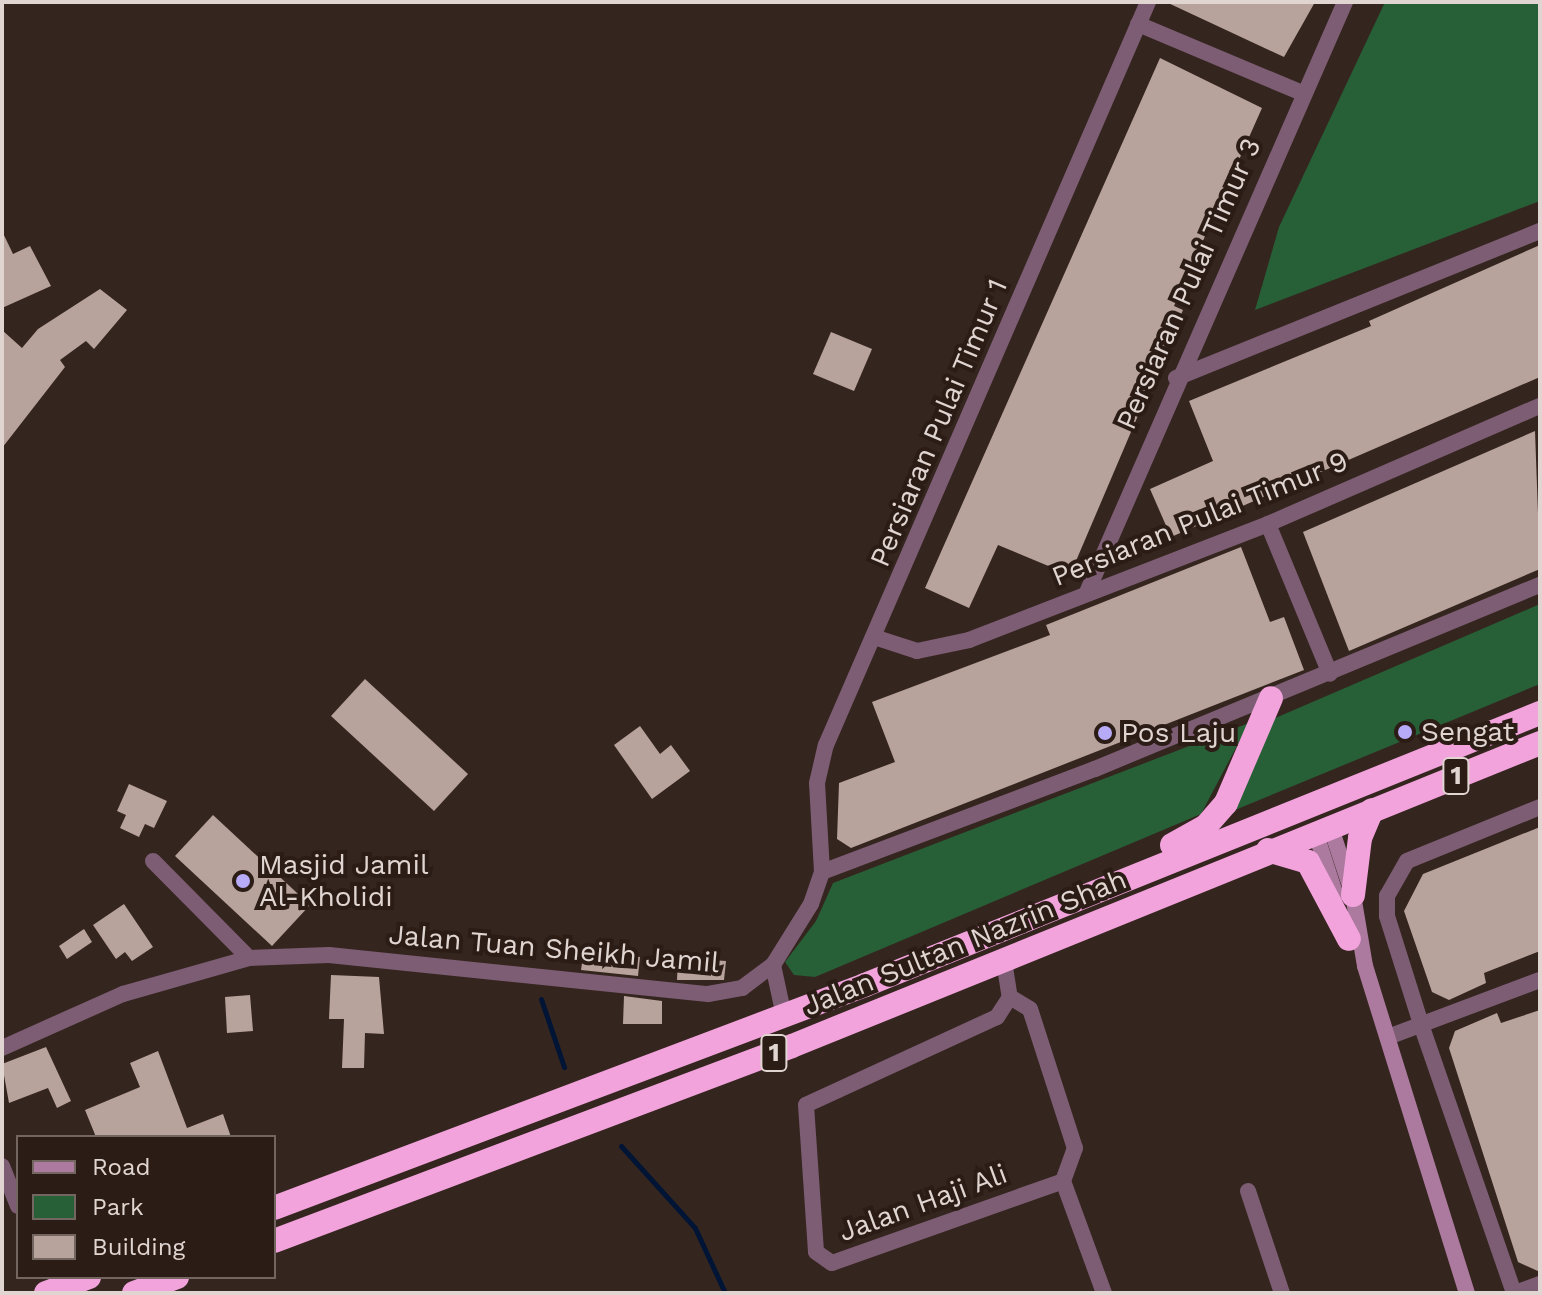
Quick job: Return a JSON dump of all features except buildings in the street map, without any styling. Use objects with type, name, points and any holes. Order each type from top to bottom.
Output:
[{"type":"highway","points":[[1132,875],[1218,815],[1271,698]]},
{"type":"highway","points":[[1132,875],[1186,866],[1322,824],[1540,714]]},
{"type":"highway","name":"Jalan Sultan Nazrin Shah","points":[[276,1207],[784,1016],[1540,714]]},
{"type":"highway","name":"Jalan Sultan Nazrin Shah","points":[[276,1240],[699,1077],[888,1009],[1268,850],[1322,824],[1372,810],[1540,743]]},
{"type":"highway","points":[[1353,895],[1360,838],[1372,810]]},
{"type":"highway","points":[[1268,850],[1308,862],[1349,939]]},
{"type":"highway","points":[[699,1077],[715,1062],[750,1049],[784,1016],[812,1027],[871,1008],[888,1009]]},
{"type":"highway","points":[[49,1287],[81,1279]]},
{"type":"highway","points":[[134,1293],[172,1279]]},
{"type":"street","name":"Persiaran Pulai Timur 1","points":[[822,872],[816,805],[821,763],[1148,2]]},
{"type":"street","name":"Persiaran Pulai Timur 3","points":[[1088,590],[1300,92],[1345,2]]},
{"type":"street","points":[[1138,24],[1300,92]]},
{"type":"street","points":[[1176,378],[1540,231]]},
{"type":"street","name":"Persiaran Pulai Timur 9","points":[[874,637],[917,651],[938,648],[1268,524],[1540,406]]},
{"type":"street","points":[[1268,524],[1330,674]]},
{"type":"street","points":[[784,1016],[773,965],[822,872],[1271,698],[1540,585]]},
{"type":"street","points":[[1540,807],[1407,861],[1387,896],[1387,916],[1421,1024],[1514,1293],[1540,1284]]},
{"type":"street","points":[[1322,824],[1353,895],[1365,966],[1467,1293]]},
{"type":"street","points":[[1322,824],[1349,939],[1365,966]]},
{"type":"street","points":[[153,861],[249,958]]},
{"type":"street","name":"Jalan Tuan Sheikh Jamil","points":[[2,1048],[123,994],[249,958],[329,955],[708,994],[742,988],[773,965]]},
{"type":"street","points":[[1004,961],[1010,997],[1030,1009],[1075,1148],[1063,1181],[1104,1293]]},
{"type":"street","points":[[1388,1037],[1540,980]]},
{"type":"street","name":"Jalan Haji Ali","points":[[1010,997],[997,1017],[806,1105],[816,1252],[832,1263],[1063,1181]]},
{"type":"street","points":[[2,1166],[16,1201]]},
{"type":"street","points":[[1248,1191],[1282,1293]]},
{"type":"green space","points":[[1385,2],[1540,2],[1540,201],[1255,310],[1279,227]]},
{"type":"green space","points":[[1540,604],[1540,684],[1235,810],[1273,719]]},
{"type":"green space","points":[[1249,723],[1201,814],[815,977],[794,975],[785,962],[816,921],[833,883]]},
{"type":"waterway","points":[[541,999],[564,1067]]},
{"type":"waterway","points":[[621,1146],[695,1228],[725,1293]]},
{"type":"place","name":"Sengat","points":[[1405,732]]},
{"type":"place","name":"Pos Laju","points":[[1105,733]]},
{"type":"place","name":"Masjid Jamil Al-Kholidi","points":[[243,881]]}]
